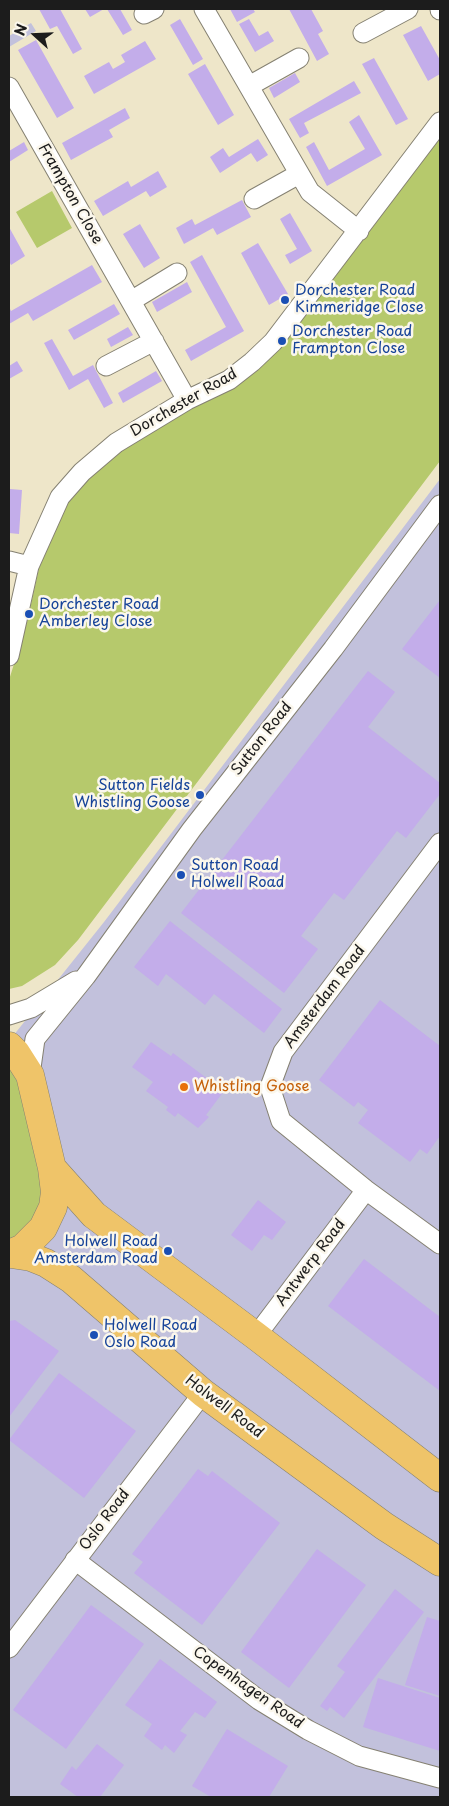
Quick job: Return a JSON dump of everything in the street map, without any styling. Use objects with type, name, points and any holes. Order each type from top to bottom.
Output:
[{"type":"highway","points":[[9,1046],[16,1052],[30,1075],[52,1168],[54,1192],[49,1218],[34,1238],[23,1248],[10,1254]]},
{"type":"highway","points":[[52,1168],[94,1215],[256,1336],[440,1478]]},
{"type":"highway","name":"Holwell Road","points":[[10,1254],[31,1257],[46,1263],[71,1279],[203,1393],[384,1526],[440,1562]]},
{"type":"street","points":[[204,9],[310,192],[359,231]]},
{"type":"street","points":[[363,33],[408,9]]},
{"type":"street","points":[[249,86],[299,58]]},
{"type":"street","name":"Frampton Close","points":[[9,87],[187,400]]},
{"type":"street","name":"Dorchester Road","points":[[9,656],[29,566],[60,498],[82,472],[116,443],[187,400],[229,380],[274,342],[440,122]]},
{"type":"street","points":[[254,200],[299,174]]},
{"type":"street","points":[[131,301],[177,273]]},
{"type":"street","points":[[106,366],[154,341]]},
{"type":"street","name":"Sutton Road","points":[[30,1075],[35,1040],[86,976],[192,829],[333,649],[440,505]]},
{"type":"street","points":[[9,561],[29,566]]},
{"type":"street","name":"Amsterdam Road","points":[[440,843],[283,1052],[270,1087],[281,1121],[366,1190],[440,1244]]},
{"type":"street","name":"Sutton Road","points":[[9,1015],[31,1008],[86,976]]},
{"type":"street","name":"Antwerp Road","points":[[256,1336],[366,1190]]},
{"type":"street","name":"Oslo Road","points":[[9,1648],[203,1393]]},
{"type":"street","name":"Copenhagen Road","points":[[75,1560],[259,1700],[308,1730],[359,1756],[440,1778]]},
{"type":"shaded area","points":[[31,23],[36,31],[9,47],[9,36]]},
{"type":"shaded area","points":[[440,479],[440,1797],[9,1797],[9,1243],[12,1071],[9,1041],[104,922]]},
{"type":"green space","points":[[440,132],[440,461],[78,940],[55,965],[22,986],[9,989],[9,680],[27,622],[43,550],[73,491],[112,452],[230,386]]},
{"type":"green space","points":[[52,191],[72,228],[37,248],[16,212]]},
{"type":"green space","points":[[9,1067],[22,1090],[45,1200],[41,1217],[9,1243]]},
{"type":"building","points":[[39,9],[60,9],[82,49],[73,54],[57,26],[50,29]]},
{"type":"building","points":[[85,9],[104,9],[90,17]]},
{"type":"building","points":[[107,9],[120,9],[132,30],[123,35]]},
{"type":"building","points":[[230,9],[253,9],[255,12],[237,22]]},
{"type":"building","points":[[289,9],[311,9],[323,31],[318,34],[329,54],[317,61]]},
{"type":"building","points":[[180,19],[203,59],[193,65],[170,25]]},
{"type":"building","points":[[249,19],[259,36],[268,31],[274,41],[255,52],[239,24]]},
{"type":"building","points":[[421,26],[440,60],[440,74],[428,81],[403,35]]},
{"type":"building","points":[[36,40],[74,108],[57,118],[18,50]]},
{"type":"building","points":[[145,41],[156,59],[94,94],[84,76],[109,62],[113,69],[120,65],[125,62],[121,55]]},
{"type":"building","points":[[374,58],[408,119],[396,125],[362,64]]},
{"type":"building","points":[[205,64],[234,115],[218,125],[188,74]]},
{"type":"building","points":[[295,73],[300,82],[274,98],[269,88]]},
{"type":"building","points":[[354,81],[361,93],[304,123],[309,133],[300,138],[289,119]]},
{"type":"building","points":[[125,108],[130,118],[109,130],[113,137],[71,160],[62,143]]},
{"type":"building","points":[[359,115],[382,155],[327,186],[306,147],[314,142],[329,170],[365,149],[349,122]]},
{"type":"building","points":[[258,139],[268,155],[257,162],[251,153],[220,173],[210,157],[223,148],[229,157]]},
{"type":"building","points":[[24,142],[28,150],[9,162],[9,151]]},
{"type":"building","points":[[158,171],[167,187],[150,197],[146,191],[103,216],[94,201],[128,181],[131,187]]},
{"type":"building","points":[[242,200],[251,217],[217,235],[213,228],[184,244],[176,228],[192,219],[195,225]]},
{"type":"building","points":[[290,213],[312,251],[290,264],[285,255],[297,249],[280,219]]},
{"type":"building","points":[[140,224],[160,258],[144,268],[123,234]]},
{"type":"building","points":[[9,227],[25,256],[11,265],[9,261]]},
{"type":"building","points":[[258,243],[288,294],[269,305],[241,253]]},
{"type":"building","points":[[202,255],[244,331],[191,361],[185,350],[226,327],[190,262]]},
{"type":"building","points":[[92,265],[102,282],[33,321],[28,313],[9,324],[9,307],[11,311]]},
{"type":"building","points":[[187,282],[192,292],[157,312],[152,302]]},
{"type":"building","points":[[114,304],[120,314],[74,340],[68,330]]},
{"type":"building","points":[[128,327],[133,335],[111,347],[107,339]]},
{"type":"building","points":[[52,339],[73,376],[93,365],[113,403],[104,408],[88,379],[69,390],[44,343]]},
{"type":"building","points":[[17,361],[23,371],[9,379],[9,366]]},
{"type":"building","points":[[156,371],[162,381],[123,403],[118,393]]},
{"type":"building","points":[[10,489],[22,490],[19,534],[9,533]]},
{"type":"building","points":[[440,600],[440,678],[402,649]]},
{"type":"building","points":[[368,671],[395,692],[368,727],[440,783],[440,794],[406,838],[397,831],[344,900],[334,893],[301,936],[318,949],[284,993],[181,913]]},
{"type":"building","points":[[170,921],[282,1009],[264,1033],[214,994],[205,1005],[166,974],[158,986],[134,967]]},
{"type":"building","points":[[380,1000],[440,1046],[440,1136],[427,1154],[420,1149],[410,1162],[358,1123],[368,1110],[358,1102],[354,1107],[319,1080]]},
{"type":"building","name":"Whistling Goose","points":[[151,1042],[171,1056],[173,1053],[224,1091],[206,1115],[209,1117],[198,1128],[178,1113],[175,1117],[166,1110],[168,1107],[146,1091],[153,1082],[132,1067]]},
{"type":"building","points":[[258,1200],[286,1222],[272,1240],[264,1235],[252,1251],[231,1235]]},
{"type":"building","points":[[364,1259],[440,1317],[440,1391],[328,1306]]},
{"type":"building","points":[[15,1320],[59,1351],[9,1417],[9,1321]]},
{"type":"building","points":[[59,1373],[136,1431],[84,1498],[9,1440]]},
{"type":"building","points":[[198,1469],[208,1476],[212,1471],[280,1523],[202,1625],[134,1573],[143,1562],[132,1554]]},
{"type":"building","points":[[317,1549],[366,1585],[289,1688],[241,1652]]},
{"type":"building","points":[[395,1589],[424,1612],[344,1718],[330,1707],[327,1711],[320,1706],[345,1672],[337,1666]]},
{"type":"building","points":[[91,1605],[144,1644],[66,1749],[13,1710]]},
{"type":"building","points":[[427,1617],[440,1621],[440,1696],[405,1685]]},
{"type":"building","points":[[160,1659],[217,1702],[205,1718],[195,1712],[180,1731],[187,1735],[174,1753],[165,1745],[162,1750],[144,1736],[152,1724],[125,1705]]},
{"type":"building","points":[[378,1678],[440,1698],[440,1751],[363,1727]]},
{"type":"building","points":[[227,1729],[288,1766],[269,1797],[211,1797],[192,1786]]},
{"type":"building","points":[[97,1744],[124,1765],[100,1797],[78,1797],[60,1784],[72,1766],[76,1770]]},
{"type":"place","name":"Dorchester Road Kimmeridge Close","points":[[285,300]]},
{"type":"place","name":"Dorchester Road Frampton Close","points":[[282,341]]},
{"type":"place","name":"Dorchester Road Amberley Close","points":[[29,614]]},
{"type":"place","name":"Sutton Fields Whistling Goose","points":[[200,795]]},
{"type":"place","name":"Sutton Road Holwell Road","points":[[181,875]]},
{"type":"place","name":"Whistling Goose","points":[[184,1087]]},
{"type":"place","name":"Holwell Road Amsterdam Road","points":[[168,1251]]},
{"type":"place","name":"Holwell Road Oslo Road","points":[[94,1335]]}]
